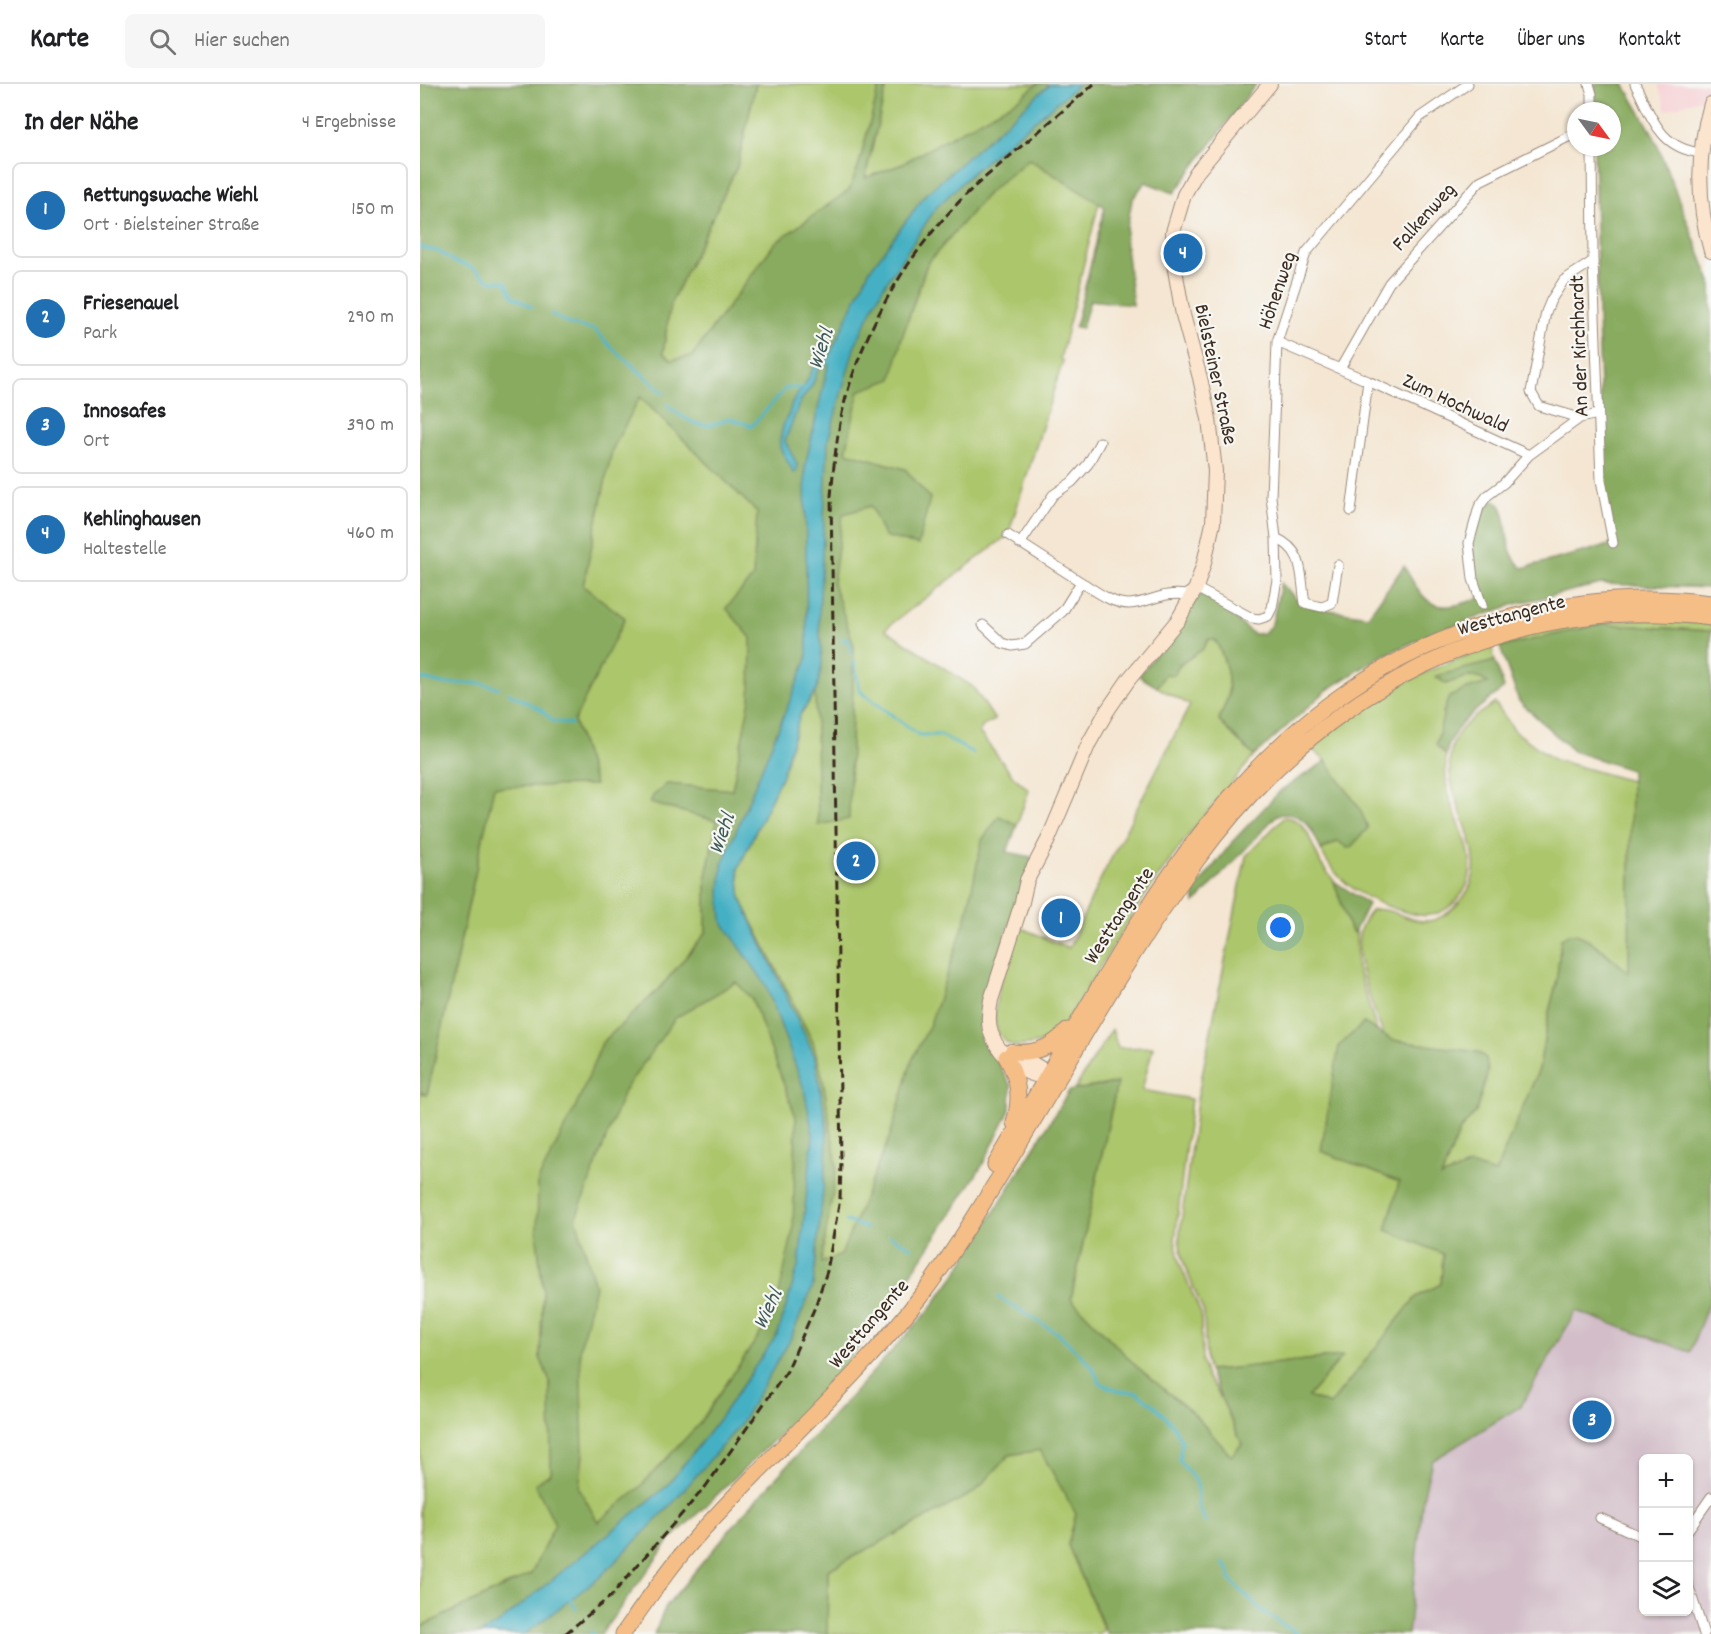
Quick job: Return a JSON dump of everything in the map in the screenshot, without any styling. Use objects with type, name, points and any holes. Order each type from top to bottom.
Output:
[{"type":"main road","name":"Bielsteiner Straße","points":[[1009,1054],[996,1042],[990,1032],[991,1000],[1022,902],[1034,885],[1048,840],[1089,743],[1129,678],[1178,620],[1196,588],[1204,563],[1213,523],[1215,471],[1209,419],[1183,315],[1174,264],[1173,232],[1184,195],[1196,173],[1270,84]]},
{"type":"main road","points":[[1711,104],[1701,153],[1700,179],[1702,205],[1711,251]]},
{"type":"main road","name":"Westtangente","points":[[841,1387],[933,1264],[1009,1142],[1145,910],[1221,807],[1251,773],[1289,737],[1312,717],[1362,681],[1444,639],[1487,624],[1540,610],[1623,600],[1678,600],[1711,603]]},
{"type":"main road","name":"Westtangente","points":[[841,1387],[899,1323],[942,1268],[1046,1103],[1136,951],[1183,880],[1216,835],[1293,754],[1357,704],[1395,680],[1426,663],[1474,643],[1553,621],[1608,615],[1664,614],[1711,618]]},
{"type":"main road","points":[[1009,1054],[1043,1049],[1058,1040],[1079,1020]]},
{"type":"main road","points":[[1009,1054],[1032,1075],[1046,1077],[1065,1070]]},
{"type":"main road","points":[[1009,1054],[1018,1092],[1016,1116],[1009,1142]]},
{"type":"main road","points":[[1046,1077],[1048,1094],[1046,1103]]},
{"type":"main road","points":[[623,1634],[668,1572],[700,1533],[841,1387]]},
{"type":"street","name":"Höhenweg","points":[[1196,588],[1252,618],[1259,619],[1268,616],[1272,608],[1277,580],[1276,537],[1271,497],[1277,342],[1306,253],[1420,117],[1468,84]]},
{"type":"street","points":[[1589,84],[1592,102]]},
{"type":"street","points":[[1635,84],[1659,132],[1677,147],[1701,153]]},
{"type":"street","name":"Falkenweg","points":[[1340,369],[1389,283],[1480,181],[1567,138]]},
{"type":"street","name":"An der Kirchhardt","points":[[1592,156],[1593,261],[1601,480],[1613,543]]},
{"type":"street","points":[[1580,418],[1539,406],[1531,392],[1546,312],[1551,300],[1564,280],[1593,261]]},
{"type":"street","name":"Zum Hochwald","points":[[1277,342],[1529,455]]},
{"type":"street","points":[[1351,511],[1368,381]]},
{"type":"street","points":[[1482,604],[1473,579],[1469,543],[1479,507],[1487,496],[1504,483],[1529,455],[1580,418],[1598,414]]},
{"type":"street","points":[[1020,544],[1053,495],[1072,482],[1088,464],[1100,442]]},
{"type":"street","points":[[1008,535],[1110,600],[1128,604],[1173,593],[1185,595],[1196,588]]},
{"type":"street","points":[[1276,537],[1288,543],[1297,553],[1305,603],[1322,607],[1332,603],[1338,565]]},
{"type":"street","points":[[983,625],[1002,643],[1012,646],[1025,644],[1063,611],[1081,582]]},
{"type":"street","points":[[1693,1524],[1711,1497]]},
{"type":"street","points":[[1600,1518],[1639,1536]]},
{"type":"street","points":[[1693,1598],[1704,1634]]},
{"type":"shaded area","points":[[1658,84],[1709,84],[1704,98],[1666,110]]},
{"type":"shaded area","points":[[1711,1296],[1711,1634],[1408,1634],[1423,1498],[1432,1461],[1521,1406],[1576,1311],[1690,1352]]},
{"type":"green space","points":[[420,84],[756,84],[737,167],[670,305],[663,353],[672,360],[692,356],[775,243],[849,190],[858,168],[880,84],[887,84],[865,178],[900,165],[1019,99],[1037,84],[1256,84],[1174,193],[1145,182],[1132,200],[1125,238],[1133,305],[1090,300],[1082,328],[1075,327],[1105,207],[1029,159],[989,192],[927,264],[901,340],[892,379],[859,391],[846,452],[905,469],[930,498],[918,545],[884,536],[871,506],[843,514],[833,583],[854,645],[849,819],[818,825],[815,693],[800,715],[782,775],[738,869],[741,899],[813,1042],[823,1079],[837,1167],[821,1263],[841,1255],[890,1136],[912,1060],[930,1024],[966,918],[982,840],[999,816],[1017,825],[1007,852],[1032,857],[981,1006],[980,1031],[1011,1086],[1010,1110],[982,1166],[889,1308],[825,1391],[670,1540],[601,1634],[420,1634],[420,1627],[531,1574],[555,1524],[535,1484],[551,1473],[550,1382],[540,1357],[543,1291],[537,1237],[538,1181],[578,1102],[602,1043],[659,989],[706,933],[706,877],[717,821],[650,803],[653,796],[667,784],[732,790],[750,699],[751,638],[726,608],[753,577],[757,512],[640,397],[612,450],[583,586],[625,618],[574,721],[595,785],[494,787],[427,1095],[420,1092]],"holes":[[[736,982],[752,999],[796,1117],[793,1231],[775,1312],[699,1424],[636,1491],[598,1522],[579,1488],[583,1455],[580,1348],[595,1286],[576,1218],[624,1091],[675,1018]]]},
{"type":"green space","points":[[756,84],[880,84],[858,168],[849,190],[775,243],[692,356],[672,360],[663,354],[670,305],[737,167]]},
{"type":"green space","points":[[887,84],[1039,84],[1025,96],[900,165],[865,178]]},
{"type":"green space","points":[[1210,84],[1237,111],[1097,201],[1099,203],[1060,359],[1063,361],[1008,535],[885,629],[973,687],[995,720],[983,726],[979,732],[1012,775],[1029,790],[1017,825],[999,816],[943,1013],[841,1255],[822,1263],[709,1469],[531,1574],[420,1627],[420,1092],[427,1095],[494,786],[595,784],[574,721],[625,618],[583,586],[612,450],[640,396],[755,510],[783,255]],"holes":[[[926,267],[897,357],[913,284]],[[749,707],[753,756],[717,931],[659,989],[706,933],[706,877],[717,821],[650,802],[667,784],[732,790]],[[631,1016],[539,1186],[538,1181],[578,1102],[602,1043]],[[542,1231],[556,1482],[535,1485],[552,1473],[550,1382],[540,1357],[543,1291],[537,1238]]]},
{"type":"green space","points":[[1594,84],[1624,84],[1653,134],[1711,282],[1711,588],[1601,584],[1515,604],[1433,633],[1380,657],[1327,690],[1254,756],[1219,721],[1228,697],[1228,675],[1215,640],[1209,639],[1202,650],[1180,663],[1174,675],[1165,674],[1157,687],[1139,676],[1199,596],[1203,594],[1224,608],[1255,634],[1264,633],[1272,624],[1281,583],[1300,603],[1316,608],[1368,616],[1404,566],[1419,591],[1433,604],[1452,606],[1480,598],[1469,548],[1481,513],[1494,500],[1500,505],[1503,513],[1511,551],[1515,560],[1523,568],[1613,544],[1602,475],[1594,156],[1621,156],[1621,102],[1594,102]]},
{"type":"green space","points":[[1642,619],[1711,624],[1711,631],[1602,624],[1500,647],[1500,641],[1584,623]]},
{"type":"green space","points":[[1602,624],[1711,631],[1711,1296],[1690,1352],[1576,1311],[1521,1406],[1432,1461],[1423,1498],[1408,1634],[1107,1634],[1068,1545],[1076,1514],[1040,1450],[1009,1455],[975,1492],[828,1570],[827,1634],[654,1634],[666,1606],[744,1513],[931,1308],[955,1275],[1069,1091],[1117,1083],[1071,1299],[1136,1366],[1195,1415],[1231,1456],[1242,1444],[1209,1371],[1343,1356],[1308,1397],[1330,1405],[1416,1297],[1441,1284],[1443,1254],[1386,1230],[1399,1182],[1321,1151],[1339,1046],[1364,1023],[1392,1040],[1478,1052],[1486,1058],[1488,1072],[1476,1112],[1460,1130],[1441,1177],[1470,1165],[1495,1173],[1539,1069],[1556,985],[1561,939],[1569,934],[1584,937],[1629,972],[1631,770],[1573,751],[1519,701],[1500,647]]},
{"type":"green space","points":[[1212,638],[1218,645],[1226,665],[1228,678],[1228,697],[1219,719],[1220,722],[1254,756],[1187,837],[1142,899],[1058,1035],[1039,1044],[1013,1046],[1002,1038],[997,1028],[995,1015],[1000,984],[1019,927],[1069,948],[1098,884],[1190,705],[1157,687],[1165,674],[1174,675],[1181,665]]},
{"type":"green space","points":[[1491,645],[1495,661],[1436,677],[1446,684],[1458,679],[1473,677],[1489,684],[1464,690],[1443,711],[1443,724],[1436,745],[1446,755],[1448,792],[1468,851],[1469,877],[1464,890],[1454,903],[1431,915],[1415,915],[1379,903],[1359,892],[1341,878],[1333,870],[1321,850],[1339,841],[1347,848],[1360,809],[1326,761],[1309,747],[1340,722],[1400,683]]},
{"type":"green space","points":[[1495,661],[1504,688],[1461,725],[1449,744],[1446,755],[1436,745],[1449,697],[1488,683],[1472,677],[1446,684],[1436,676]]},
{"type":"green space","points":[[1495,703],[1515,731],[1553,759],[1631,781],[1629,973],[1600,948],[1583,937],[1569,934],[1561,939],[1556,985],[1539,1069],[1495,1174],[1441,1178],[1460,1130],[1476,1112],[1383,1034],[1362,973],[1358,947],[1359,935],[1362,925],[1372,910],[1387,911],[1418,920],[1434,920],[1446,914],[1463,898],[1473,880],[1474,861],[1471,841],[1451,780],[1450,759],[1455,739],[1463,728]]},
{"type":"green space","points":[[1326,761],[1360,809],[1368,828],[1351,847],[1347,848],[1338,841],[1321,850],[1311,828],[1301,818],[1287,814],[1277,815],[1195,903],[1194,891],[1234,840],[1281,790]]},
{"type":"green space","points":[[1284,817],[1300,823],[1307,832],[1321,864],[1334,881],[1350,930],[1356,934],[1357,967],[1377,1031],[1363,1023],[1400,1182],[1443,1253],[1441,1284],[1416,1297],[1330,1405],[1308,1397],[1342,1356],[1209,1371],[1206,1360],[1204,1313],[1184,1264],[1179,1240],[1197,1100],[1246,856]]},
{"type":"green space","points":[[1334,881],[1368,904],[1355,930],[1356,934],[1350,930]]},
{"type":"green space","points":[[1112,1029],[1118,1048],[1153,1047],[1142,1090],[1191,1099],[1175,1240],[1180,1264],[1201,1314],[1202,1361],[1207,1377],[1221,1398],[1242,1444],[1231,1457],[1195,1415],[1136,1366],[1071,1299],[1117,1083],[1074,1090]]},
{"type":"green space","points":[[1040,1450],[1076,1514],[1068,1545],[1104,1630],[1098,1634],[827,1634],[828,1570],[975,1492],[1009,1455]]},
{"type":"water","points":[[1050,84],[1079,84],[974,171],[936,208],[882,289],[855,345],[828,440],[819,616],[822,664],[817,689],[800,715],[782,775],[738,869],[741,899],[815,1057],[827,1128],[826,1163],[813,1286],[789,1342],[739,1426],[671,1505],[600,1577],[525,1634],[480,1634],[499,1623],[667,1486],[720,1418],[778,1333],[799,1263],[813,1135],[804,1089],[766,985],[722,921],[720,893],[722,865],[807,659],[805,466],[831,352],[869,271],[926,194]]},
{"type":"water","points":[[817,360],[822,360],[812,386],[800,402],[785,441],[797,464],[797,471],[794,473],[780,448],[780,440],[791,405],[803,389]]},
{"type":"waterway","points":[[420,247],[438,251],[455,262],[469,266],[491,281],[505,281],[513,296],[532,307]]},
{"type":"waterway","points":[[551,314],[569,324],[595,330],[664,393]]},
{"type":"waterway","name":"Wiehl","points":[[820,365],[833,359]]},
{"type":"waterway","points":[[667,405],[696,424],[711,425],[729,418],[752,426],[786,388],[806,388]]},
{"type":"waterway","points":[[842,640],[846,639],[850,644],[851,653]]},
{"type":"waterway","points":[[854,660],[859,689],[862,693],[919,735],[941,735],[973,753]]},
{"type":"waterway","points":[[420,678],[442,684],[480,683],[499,688]]},
{"type":"waterway","points":[[509,693],[540,709],[553,721],[571,724]]},
{"type":"waterway","points":[[846,1221],[866,1228]]},
{"type":"waterway","points":[[890,1236],[911,1247]]},
{"type":"waterway","points":[[998,1297],[1059,1334],[1091,1365],[1100,1383],[1119,1391],[1136,1392],[1154,1405],[1172,1424],[1182,1441],[1179,1460],[1197,1483],[1198,1506],[1206,1523]]},
{"type":"waterway","points":[[1223,1563],[1230,1572],[1230,1580],[1262,1611],[1298,1634]]},
{"type":"waterway","points":[[569,1597],[576,1609]]},
{"type":"railway","points":[[565,1634],[611,1596],[706,1486],[787,1371],[815,1307],[827,1271],[840,1199],[841,1162],[831,496],[840,422],[856,367],[867,338],[896,283],[932,232],[975,186],[1094,84]]},
{"type":"place","name":"Kehlinghausen","points":[[1183,253]]},
{"type":"place","name":"Friesenauel","points":[[856,861]]},
{"type":"place","name":"Rettungswache Wiehl","points":[[1061,918]]},
{"type":"place","name":"Innosafes","points":[[1592,1420]]}]
